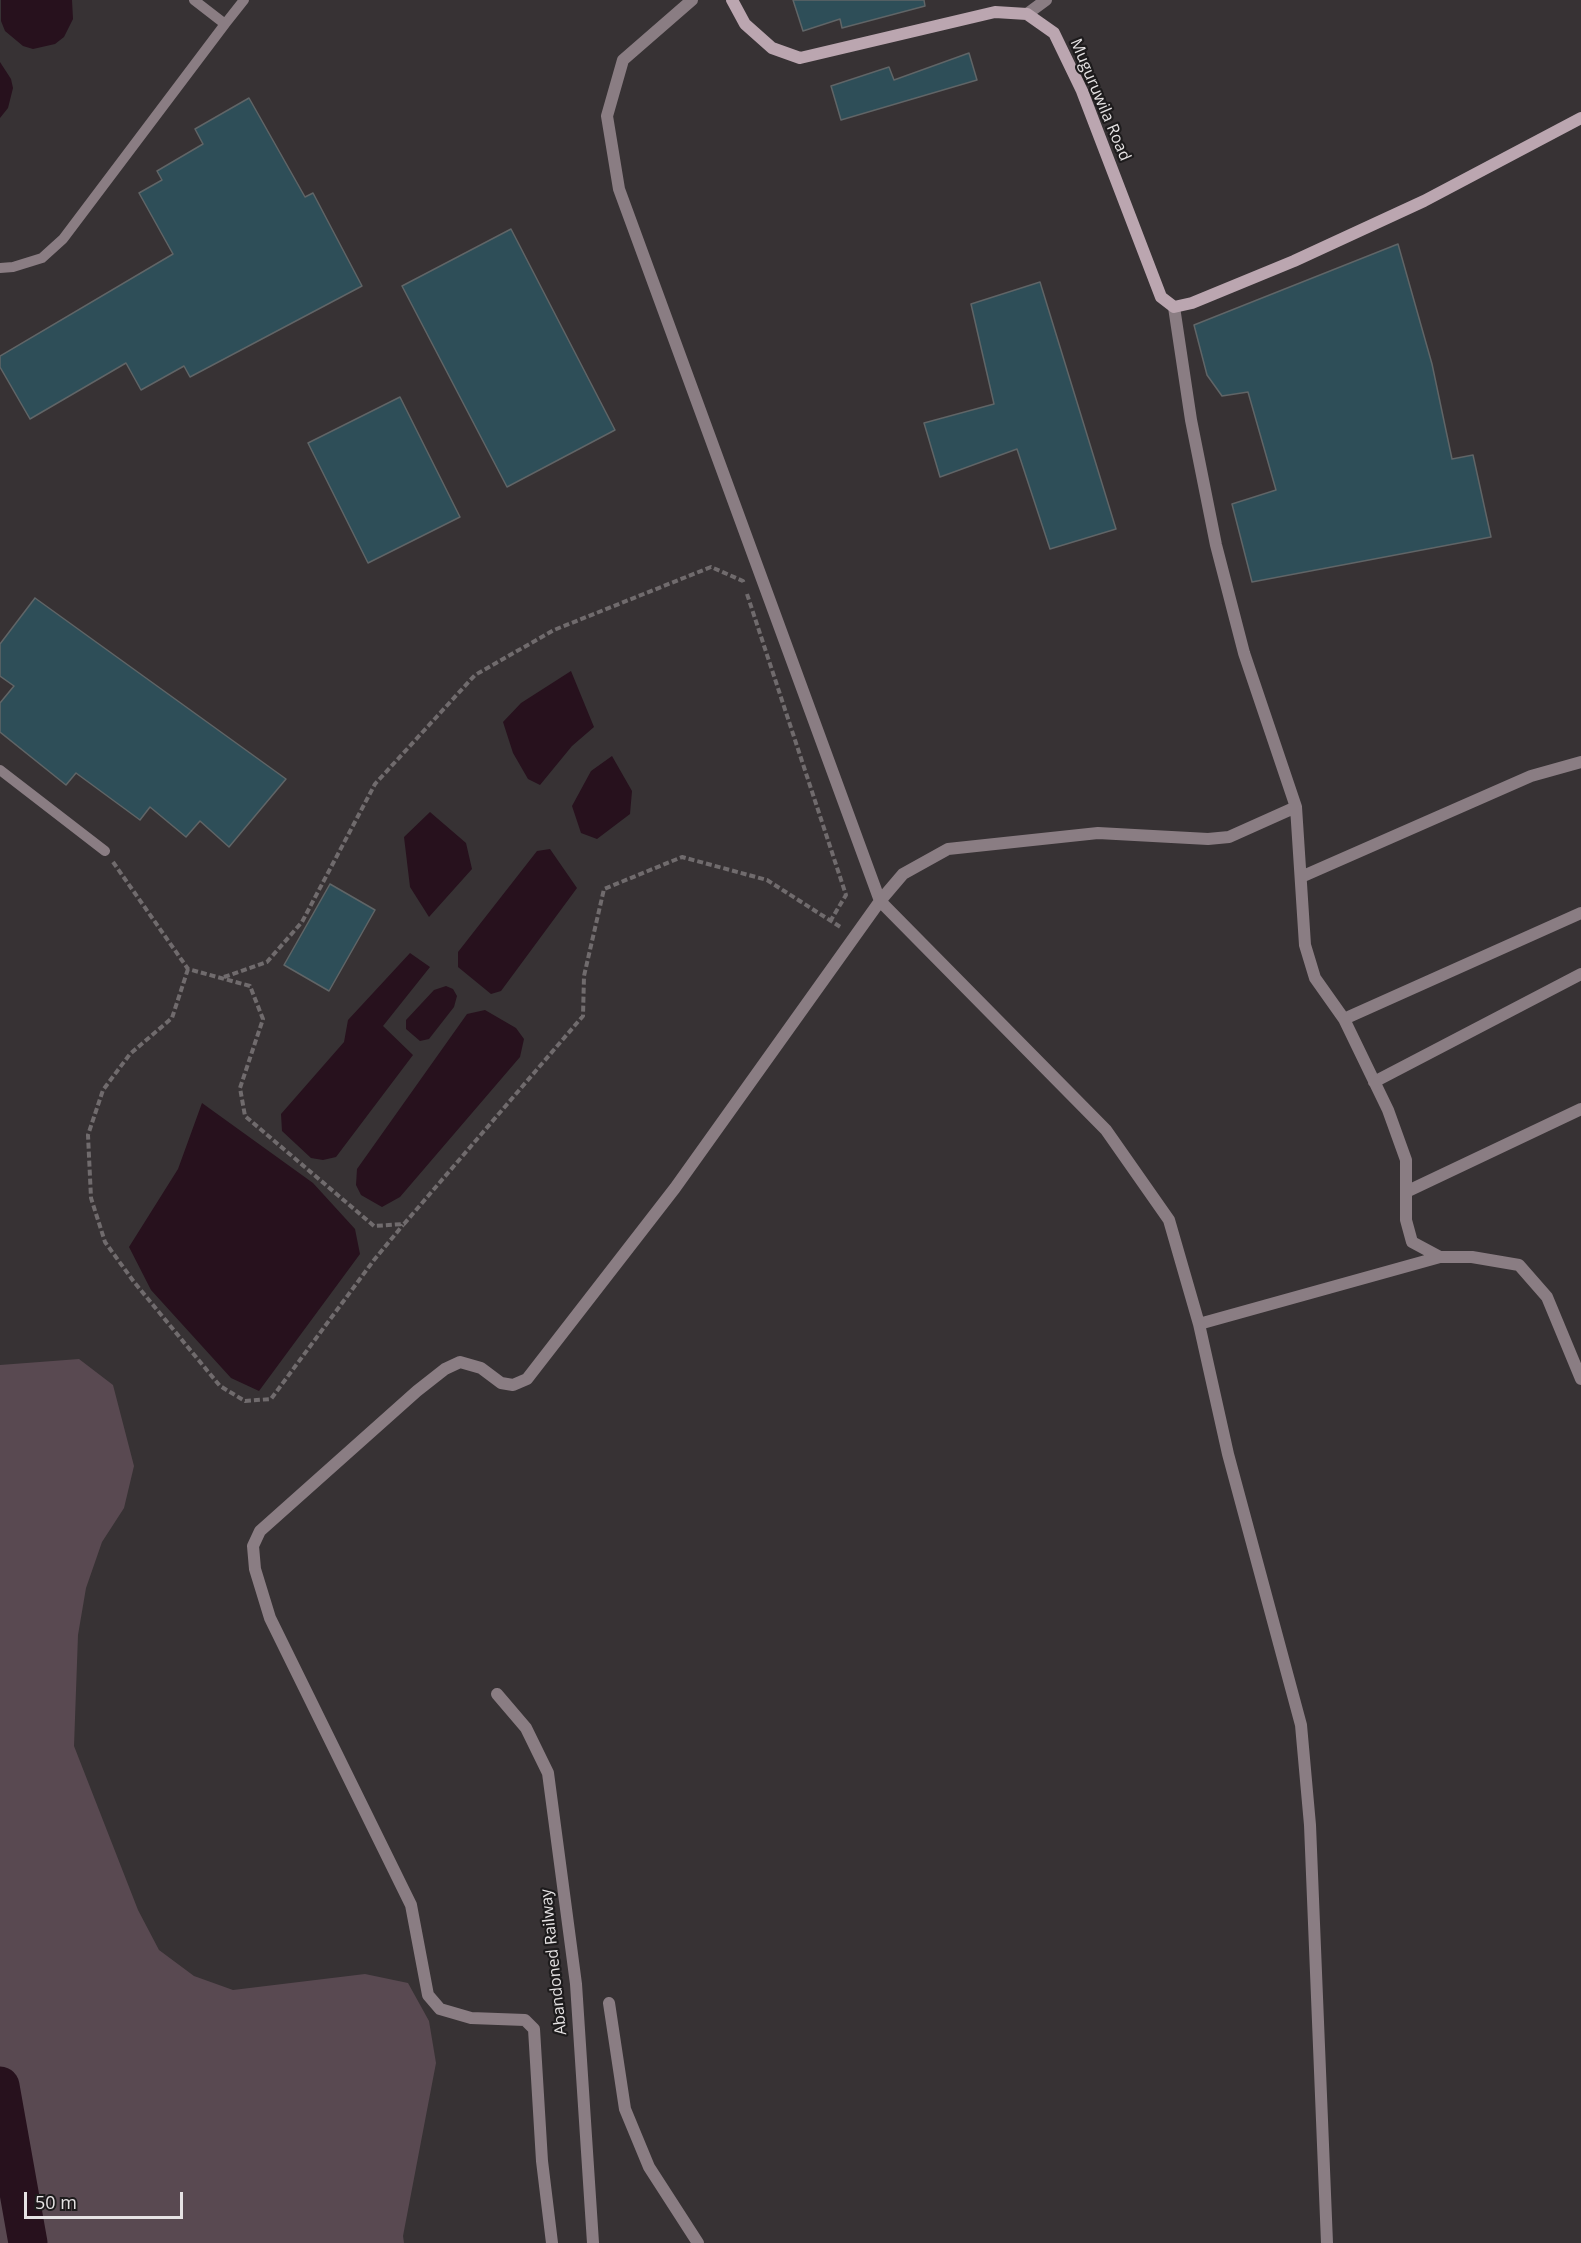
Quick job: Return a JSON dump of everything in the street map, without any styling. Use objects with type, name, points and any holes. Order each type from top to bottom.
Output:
[{"type":"street","points":[[692,0],[623,60],[607,116],[619,189],[880,901],[1106,1130],[1169,1220],[1199,1324],[1228,1454],[1301,1725],[1310,1825],[1328,2243]]},
{"type":"street","points":[[732,0],[745,24],[772,48],[800,58],[995,12],[1027,14],[1046,0]]},
{"type":"street","name":"Muguruwila Road","points":[[1027,14],[1054,33],[1082,91],[1161,297],[1174,307]]},
{"type":"street","points":[[1440,1257],[1412,1242],[1406,1220],[1408,1191],[1406,1160],[1388,1110],[1344,1019],[1315,978],[1305,945],[1296,807],[1244,653],[1216,545],[1191,420],[1174,307],[1192,303],[1294,261],[1424,201],[1581,118]]},
{"type":"street","points":[[1301,877],[1531,776],[1581,762]]},
{"type":"street","points":[[552,2243],[542,2161],[534,2029],[525,2020],[471,2018],[440,2009],[428,1995],[411,1905],[270,1618],[255,1569],[253,1546],[260,1531],[417,1390],[445,1370],[460,1362],[481,1368],[501,1383],[513,1385],[527,1379],[675,1188],[880,901],[903,874],[948,849],[1098,833],[1208,839],[1229,837],[1296,807]]},
{"type":"street","points":[[1344,1019],[1581,913]]},
{"type":"street","points":[[1374,1082],[1581,974]]},
{"type":"street","points":[[1408,1191],[1581,1109]]},
{"type":"street","points":[[1199,1324],[1440,1257],[1472,1257],[1519,1265],[1547,1297],[1576,1355],[1581,1379]]},
{"type":"street","name":"Abandoned Railway","points":[[497,1694],[526,1728],[548,1773],[576,1984],[593,2243]]},
{"type":"street","points":[[609,2003],[625,2109],[649,2167],[698,2243]]},
{"type":"lane","points":[[194,0],[225,24]]},
{"type":"lane","points":[[0,268],[13,267],[42,258],[63,239],[244,0]]},
{"type":"lane","points":[[0,770],[105,850]]},
{"type":"path","points":[[224,977],[267,962],[302,922],[375,784],[475,675],[554,630],[711,567],[743,581],[846,895],[831,920]]},
{"type":"path","points":[[105,850],[188,969],[224,977],[250,986],[263,1019],[240,1088],[245,1116],[374,1226],[404,1224]]},
{"type":"path","points":[[188,969],[172,1017],[130,1054],[103,1090],[88,1135],[91,1198],[105,1242],[134,1282],[220,1386],[245,1401],[271,1400],[374,1260],[582,1016],[584,976],[604,889],[682,857],[767,880],[855,937]]},
{"type":"shaded area","points":[[1,0],[72,0],[73,19],[64,37],[55,44],[33,49],[23,46],[5,31],[1,21]]},
{"type":"shaded area","points":[[0,62],[11,79],[13,88],[8,108],[0,118]]},
{"type":"shaded area","points":[[571,671],[594,727],[572,746],[540,785],[528,779],[513,753],[503,722],[521,703]]},
{"type":"shaded area","points":[[612,756],[632,791],[630,814],[597,839],[581,833],[572,806],[591,771]]},
{"type":"shaded area","points":[[430,812],[466,843],[472,869],[429,917],[410,887],[404,837]]},
{"type":"shaded area","points":[[550,849],[577,888],[501,991],[491,994],[458,967],[458,952],[537,851]]},
{"type":"shaded area","points":[[410,953],[430,967],[383,1026],[413,1055],[336,1157],[323,1160],[311,1158],[282,1131],[281,1114],[344,1042],[348,1020]]},
{"type":"shaded area","points":[[446,986],[453,989],[457,996],[454,1007],[429,1039],[420,1041],[406,1029],[406,1020],[434,990]]},
{"type":"shaded area","points":[[485,1010],[516,1028],[524,1039],[520,1057],[400,1197],[382,1207],[361,1195],[356,1185],[357,1169],[467,1014]]},
{"type":"shaded area","points":[[202,1103],[313,1183],[355,1229],[360,1254],[259,1391],[231,1378],[151,1290],[129,1247],[178,1169]]},
{"type":"shaded area","points":[[79,1359],[113,1385],[134,1466],[124,1508],[102,1542],[86,1588],[78,1635],[74,1746],[138,1910],[159,1950],[194,1976],[233,1990],[365,1974],[408,1983],[429,2021],[436,2063],[403,2236],[404,2243],[0,2243],[0,1365]]},
{"type":"building","points":[[793,0],[924,0],[925,6],[842,28],[840,19],[803,31]]},
{"type":"building","points":[[969,53],[977,80],[841,120],[831,86],[889,67],[894,80]]},
{"type":"building","points":[[249,98],[305,197],[313,193],[362,286],[190,377],[184,366],[141,390],[126,363],[30,419],[0,367],[0,356],[173,254],[139,193],[162,180],[157,171],[203,144],[195,129]]},
{"type":"building","points":[[511,229],[615,430],[507,487],[402,286]]},
{"type":"building","points":[[1398,244],[1432,364],[1452,459],[1473,455],[1491,537],[1252,582],[1232,504],[1276,490],[1248,392],[1222,396],[1207,375],[1194,325]]},
{"type":"building","points":[[1040,282],[1116,529],[1050,549],[1017,449],[940,477],[924,423],[994,404],[971,304]]},
{"type":"building","points":[[400,397],[460,517],[368,563],[308,443]]},
{"type":"building","points":[[35,598],[286,779],[229,847],[200,821],[186,837],[150,807],[140,820],[76,773],[66,785],[0,732],[0,703],[14,686],[0,676],[0,644]]},
{"type":"building","points":[[330,884],[375,910],[329,991],[284,965]]},
{"type":"waterway","points":[[0,2086],[28,2243]]}]
